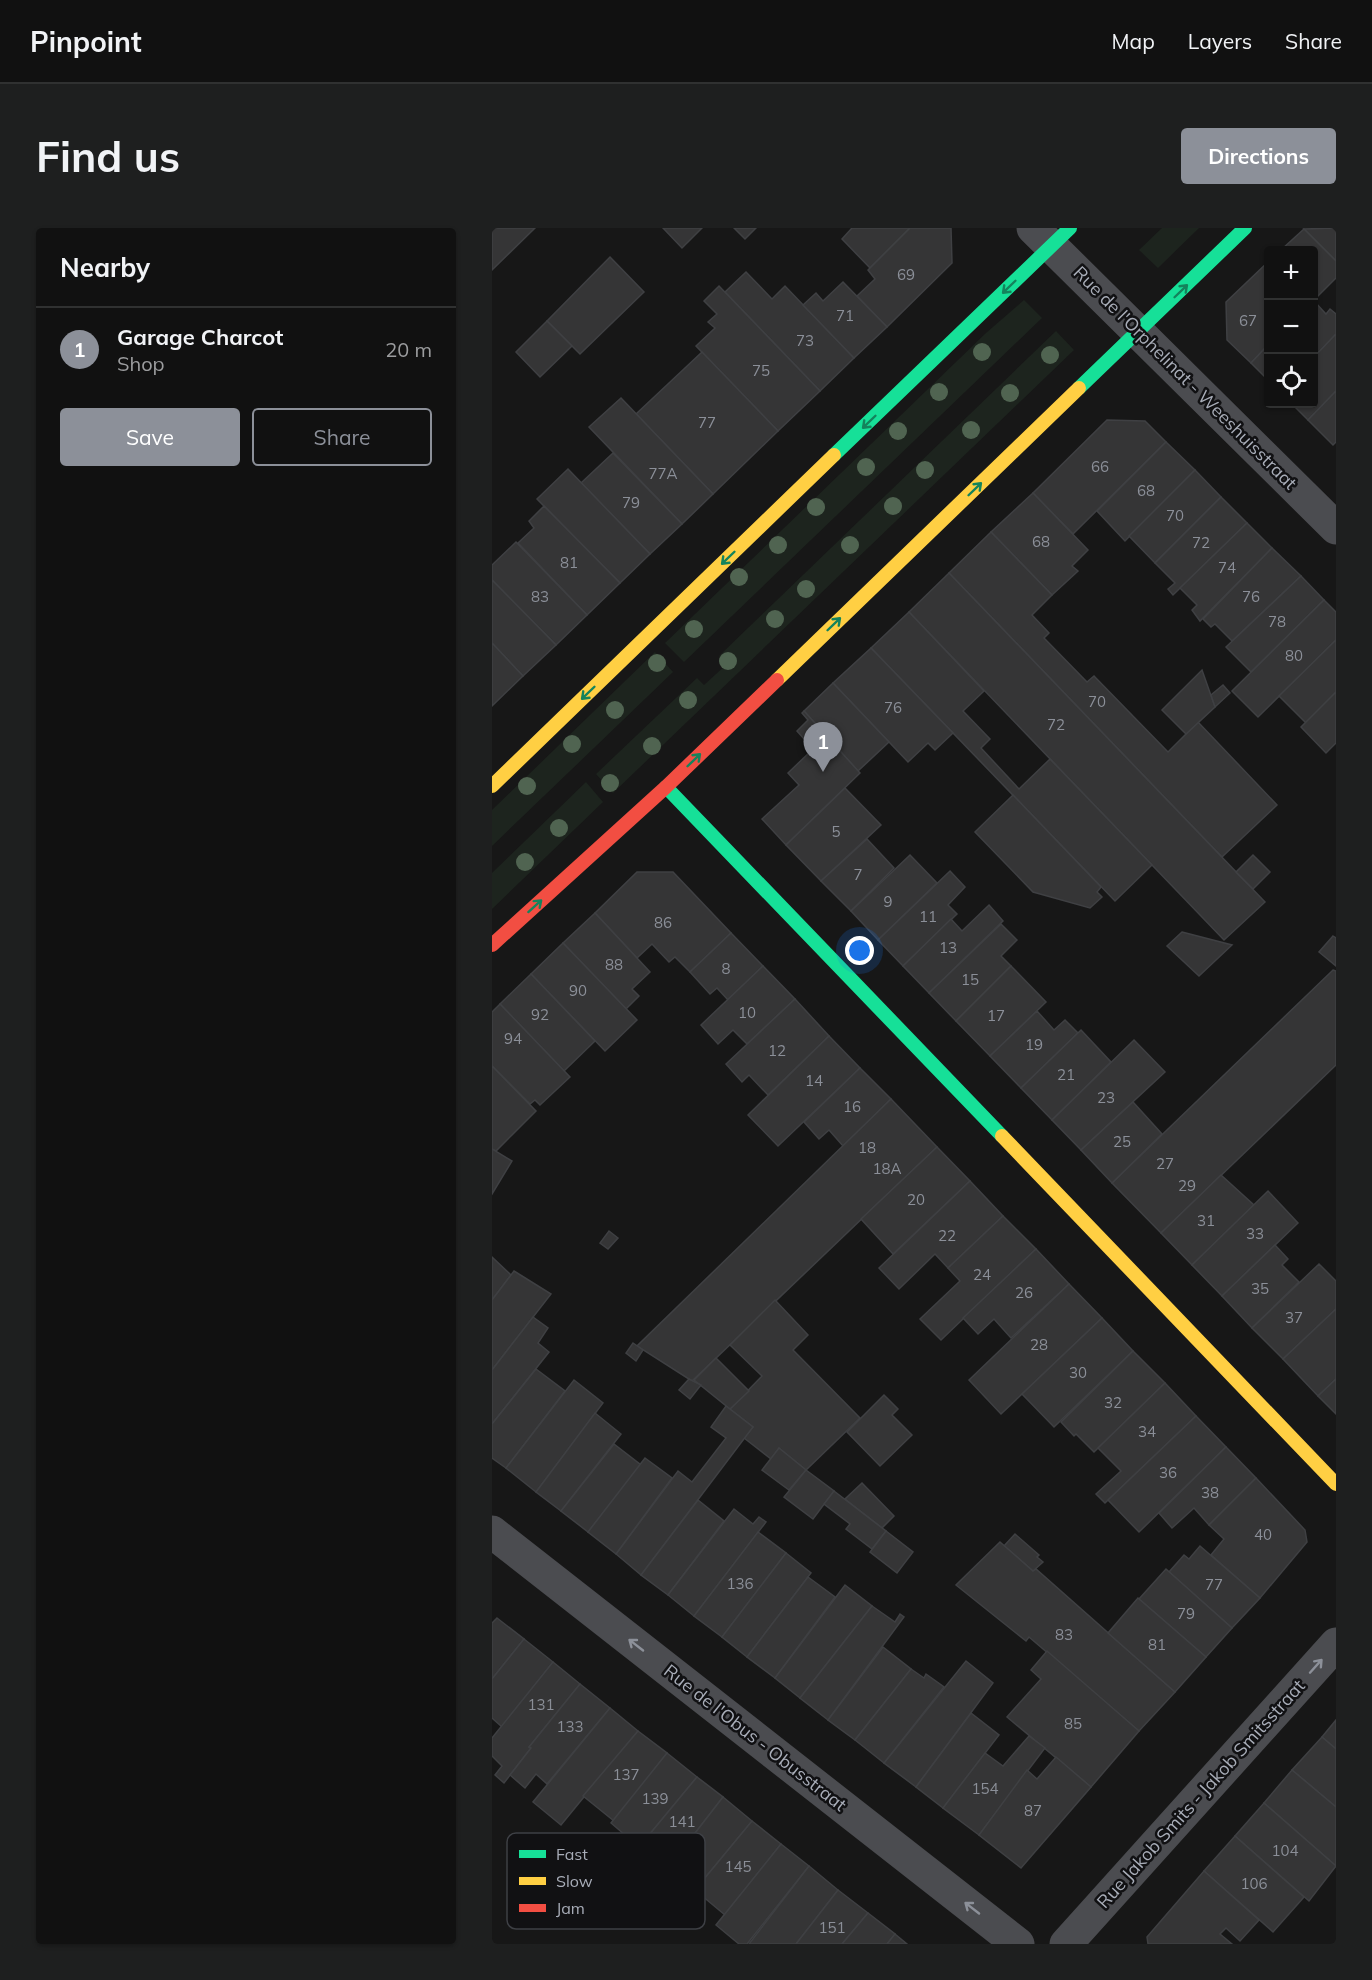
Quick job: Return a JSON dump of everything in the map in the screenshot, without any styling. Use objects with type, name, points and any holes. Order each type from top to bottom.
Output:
[{"type":"main road","points":[[492,945],[666,787],[1245,228]]},
{"type":"main road","points":[[492,786],[1051,234]]},
{"type":"main road","points":[[666,787],[1336,1484]]},
{"type":"street","name":"Rue de l'Orphelinat - Weeshuisstraat","points":[[1051,234],[1139,332],[1336,528]]},
{"type":"street","name":"Rue de l'Obus - Obusstraat","points":[[492,1533],[1018,1944]]},
{"type":"street","name":"Rue Jakob Smits - Jakob Smitsstraat","points":[[1066,1944],[1336,1644]]},
{"type":"shaded area","points":[[1162,228],[1199,228],[1158,268],[1139,250]]},
{"type":"shaded area","points":[[1024,300],[1042,318],[684,662],[665,643],[986,333]]},
{"type":"shaded area","points":[[1056,331],[1074,350],[613,793],[596,774],[697,678],[704,685],[727,664],[719,656]]},
{"type":"shaded area","points":[[655,652],[673,672],[492,846],[492,810]]},
{"type":"shaded area","points":[[586,782],[603,802],[492,909],[492,873]]},
{"type":"building","points":[[492,228],[535,228],[492,270]]},
{"type":"building","points":[[663,228],[702,228],[682,248]]},
{"type":"building","points":[[734,228],[756,228],[745,239]]},
{"type":"building","points":[[852,228],[910,228],[870,268],[842,239]]},
{"type":"building","points":[[910,228],[951,228],[952,263],[887,327],[857,296],[875,279],[868,270]]},
{"type":"building","points":[[1336,228],[1336,261],[1304,229]]},
{"type":"building","points":[[1304,229],[1336,261],[1336,278],[1318,296],[1318,246],[1285,246]]},
{"type":"building","points":[[610,257],[644,292],[580,354],[547,321]]},
{"type":"building","points":[[1264,266],[1264,349],[1251,363],[1227,340],[1226,302]]},
{"type":"building","points":[[746,272],[772,299],[785,286],[854,358],[820,391],[725,292]]},
{"type":"building","points":[[843,282],[887,327],[854,358],[803,305],[816,293],[823,301]]},
{"type":"building","points":[[719,286],[820,391],[778,431],[696,346],[715,328],[708,322],[717,314],[704,301]]},
{"type":"building","points":[[1318,305],[1326,314],[1330,309],[1336,314],[1336,334],[1318,353]]},
{"type":"building","points":[[547,321],[572,346],[540,377],[516,352]]},
{"type":"building","points":[[1336,334],[1336,391],[1308,420],[1296,408],[1318,408],[1318,353]]},
{"type":"building","points":[[1264,349],[1264,376],[1251,363]]},
{"type":"building","points":[[702,352],[778,431],[713,494],[636,414]]},
{"type":"building","points":[[1336,391],[1336,442],[1333,445],[1308,420]]},
{"type":"building","points":[[621,398],[713,494],[682,524],[589,427]]},
{"type":"building","points":[[1107,420],[1145,421],[1166,442],[1073,534],[1033,493]]},
{"type":"building","points":[[1166,442],[1195,470],[1125,541],[1097,511]]},
{"type":"building","points":[[613,453],[682,524],[650,554],[581,483]]},
{"type":"building","points":[[568,469],[650,554],[620,583],[537,499]]},
{"type":"building","points":[[1195,470],[1221,497],[1155,563],[1129,536]]},
{"type":"building","points":[[1033,493],[1088,550],[1072,566],[1078,571],[1052,595],[991,532]]},
{"type":"building","points":[[1221,497],[1247,523],[1173,595],[1168,589],[1175,583],[1155,563]]},
{"type":"building","points":[[544,506],[620,583],[587,615],[518,543],[534,528],[529,521]]},
{"type":"building","points":[[1247,523],[1272,548],[1200,621],[1192,610],[1197,605],[1180,588]]},
{"type":"building","points":[[991,532],[1052,595],[1032,615],[1049,633],[1044,638],[1087,682],[1094,676],[1168,752],[1198,722],[1277,805],[1222,857],[949,573]]},
{"type":"building","points":[[516,542],[587,615],[556,645],[492,580],[492,565]]},
{"type":"building","points":[[1272,548],[1301,576],[1232,641],[1215,624],[1211,627],[1203,619]]},
{"type":"building","points":[[949,573],[1265,902],[1224,940],[909,612]]},
{"type":"building","points":[[1301,576],[1324,600],[1251,672],[1226,647]]},
{"type":"building","points":[[492,580],[556,645],[523,676],[492,643]]},
{"type":"building","points":[[1324,600],[1336,612],[1336,640],[1258,717],[1232,691]]},
{"type":"building","points":[[909,612],[984,691],[963,711],[990,739],[981,748],[1019,789],[1050,759],[1152,865],[1115,901],[871,648]]},
{"type":"building","points":[[1336,640],[1336,692],[1306,723],[1279,696]]},
{"type":"building","points":[[492,643],[523,676],[492,706]]},
{"type":"building","points":[[871,648],[953,733],[935,750],[928,743],[908,762],[833,683]]},
{"type":"building","points":[[1202,670],[1215,707],[1186,734],[1162,710]]},
{"type":"building","points":[[833,683],[889,742],[858,771],[804,711]]},
{"type":"building","points":[[1223,685],[1230,693],[1215,707],[1211,695]]},
{"type":"building","points":[[1336,692],[1336,743],[1326,753],[1301,727]]},
{"type":"building","points":[[804,711],[860,773],[786,845],[762,819],[799,785],[788,773],[813,749],[797,731],[808,720],[802,713]]},
{"type":"building","points":[[845,788],[881,825],[821,881],[786,845]]},
{"type":"building","points":[[1013,795],[1101,887],[1097,892],[1102,897],[1090,908],[1033,892],[975,832]]},
{"type":"building","points":[[867,839],[894,868],[851,911],[821,881]]},
{"type":"building","points":[[910,855],[937,883],[878,940],[851,911]]},
{"type":"building","points":[[1253,855],[1270,872],[1253,889],[1236,872]]},
{"type":"building","points":[[950,871],[965,887],[948,905],[957,914],[903,966],[878,940]]},
{"type":"building","points":[[637,872],[673,872],[731,933],[690,972],[675,957],[669,962],[652,944],[637,958],[595,913]]},
{"type":"building","points":[[989,905],[1003,921],[929,993],[903,966],[951,919],[962,931]]},
{"type":"building","points":[[595,913],[650,972],[632,989],[639,996],[626,1009],[563,943]]},
{"type":"building","points":[[1001,924],[1017,940],[1001,956],[1011,966],[956,1021],[929,993]]},
{"type":"building","points":[[1182,932],[1232,945],[1199,976],[1167,946]]},
{"type":"building","points":[[731,933],[763,966],[728,1000],[717,988],[710,994],[690,972]]},
{"type":"building","points":[[1333,936],[1336,938],[1336,966],[1319,952]]},
{"type":"building","points":[[563,943],[637,1020],[605,1051],[531,974]]},
{"type":"building","points":[[763,966],[795,999],[747,1044],[733,1030],[718,1044],[701,1025]]},
{"type":"building","points":[[1011,966],[1046,1002],[990,1056],[956,1021]]},
{"type":"building","points":[[1333,970],[1336,971],[1336,1065],[1161,1233],[1112,1183]]},
{"type":"building","points":[[531,974],[595,1041],[564,1071],[500,1004]]},
{"type":"building","points":[[795,999],[829,1036],[768,1095],[749,1075],[742,1082],[726,1064]]},
{"type":"building","points":[[500,1004],[570,1077],[540,1105],[535,1100],[530,1104],[492,1066],[492,1012]]},
{"type":"building","points":[[1037,1011],[1054,1030],[1065,1020],[1078,1033],[1021,1088],[990,1056]]},
{"type":"building","points":[[1081,1030],[1111,1062],[1052,1120],[1021,1088]]},
{"type":"building","points":[[829,1036],[860,1068],[778,1146],[748,1115]]},
{"type":"building","points":[[1134,1040],[1165,1072],[1081,1150],[1052,1120]]},
{"type":"building","points":[[492,1066],[536,1111],[496,1151],[492,1149]]},
{"type":"building","points":[[860,1068],[891,1099],[843,1146],[829,1130],[819,1139],[804,1122]]},
{"type":"building","points":[[891,1099],[937,1147],[692,1381],[637,1346]]},
{"type":"building","points":[[1133,1102],[1162,1134],[1112,1183],[1081,1150]]},
{"type":"building","points":[[937,1147],[970,1181],[893,1254],[861,1219]]},
{"type":"building","points":[[492,1149],[512,1161],[492,1194]]},
{"type":"building","points":[[1221,1175],[1254,1205],[1192,1265],[1161,1233]]},
{"type":"building","points":[[970,1181],[1003,1216],[948,1268],[935,1254],[899,1289],[879,1268]]},
{"type":"building","points":[[1268,1191],[1298,1223],[1222,1296],[1192,1265]]},
{"type":"building","points":[[1003,1216],[1036,1249],[941,1340],[920,1319],[960,1281],[948,1268]]},
{"type":"building","points":[[609,1231],[618,1238],[608,1249],[600,1243]]},
{"type":"building","points":[[1275,1245],[1288,1259],[1282,1265],[1299,1282],[1252,1328],[1222,1296]]},
{"type":"building","points":[[1036,1249],[1069,1284],[1011,1338],[994,1319],[978,1334],[963,1318]]},
{"type":"building","points":[[492,1257],[511,1275],[492,1300]]},
{"type":"building","points":[[1319,1264],[1336,1281],[1336,1309],[1283,1359],[1252,1328]]},
{"type":"building","points":[[514,1271],[551,1294],[492,1370],[492,1300]]},
{"type":"building","points":[[1069,1284],[1102,1318],[1001,1414],[969,1380]]},
{"type":"building","points":[[775,1300],[808,1335],[793,1350],[860,1418],[806,1470],[779,1448],[771,1459],[744,1438],[753,1427],[730,1409],[762,1376],[730,1345]]},
{"type":"building","points":[[1336,1309],[1336,1379],[1318,1396],[1283,1359]]},
{"type":"building","points":[[533,1317],[548,1328],[538,1343],[549,1352],[492,1424],[492,1370]]},
{"type":"building","points":[[1102,1318],[1133,1351],[1054,1427],[1022,1394]]},
{"type":"building","points":[[633,1343],[643,1350],[636,1361],[626,1353]]},
{"type":"building","points":[[1133,1351],[1165,1383],[1094,1452],[1061,1422]]},
{"type":"building","points":[[716,1358],[749,1391],[730,1409],[694,1380]]},
{"type":"building","points":[[536,1369],[565,1391],[506,1468],[492,1458],[492,1424]]},
{"type":"building","points":[[689,1379],[701,1385],[690,1399],[679,1390]]},
{"type":"building","points":[[1336,1379],[1336,1414],[1318,1396]]},
{"type":"building","points":[[574,1380],[603,1403],[536,1492],[506,1468]]},
{"type":"building","points":[[1165,1383],[1196,1416],[1105,1503],[1096,1494],[1121,1471],[1098,1448]]},
{"type":"building","points":[[884,1395],[898,1409],[892,1415],[912,1435],[880,1466],[847,1432]]},
{"type":"building","points":[[726,1406],[753,1427],[641,1575],[616,1554],[678,1471],[692,1482],[726,1438],[711,1427]]},
{"type":"building","points":[[595,1413],[621,1434],[561,1511],[536,1492]]},
{"type":"building","points":[[1196,1416],[1226,1447],[1139,1532],[1108,1500]]},
{"type":"building","points":[[614,1444],[641,1465],[588,1532],[561,1511]]},
{"type":"building","points":[[1226,1447],[1256,1478],[1209,1525],[1194,1508],[1172,1528],[1159,1513]]},
{"type":"building","points":[[779,1448],[806,1470],[789,1490],[762,1470]]},
{"type":"building","points":[[645,1458],[672,1478],[616,1554],[588,1532]]},
{"type":"building","points":[[806,1470],[834,1491],[813,1519],[784,1497]]},
{"type":"building","points":[[1256,1478],[1305,1530],[1307,1542],[1260,1598],[1211,1555],[1224,1539],[1209,1525]]},
{"type":"building","points":[[862,1483],[894,1516],[882,1528],[845,1499]]},
{"type":"building","points":[[834,1491],[886,1531],[872,1549],[846,1529],[850,1524],[824,1504]]},
{"type":"building","points":[[698,1500],[724,1521],[668,1595],[641,1575]]},
{"type":"building","points":[[734,1509],[753,1524],[759,1517],[766,1522],[694,1616],[668,1595]]},
{"type":"building","points":[[886,1531],[913,1552],[897,1573],[870,1552]]},
{"type":"building","points":[[758,1532],[786,1553],[722,1637],[694,1616]]},
{"type":"building","points":[[1015,1534],[1039,1555],[1037,1557],[1043,1562],[1033,1571],[1004,1546]]},
{"type":"building","points":[[1000,1542],[1033,1571],[1036,1569],[1175,1692],[1139,1731],[1029,1637],[1026,1641],[956,1585]]},
{"type":"building","points":[[1200,1546],[1260,1598],[1232,1628],[1169,1572],[1184,1555],[1189,1559]]},
{"type":"building","points":[[786,1553],[811,1573],[747,1657],[722,1637]]},
{"type":"building","points":[[1166,1569],[1232,1628],[1206,1657],[1139,1599]]},
{"type":"building","points":[[808,1577],[835,1597],[775,1678],[747,1657]]},
{"type":"building","points":[[845,1585],[872,1606],[800,1698],[775,1678]]},
{"type":"building","points":[[1138,1598],[1206,1657],[1175,1692],[1108,1633]]},
{"type":"building","points":[[872,1606],[895,1622],[900,1614],[904,1617],[828,1720],[800,1698]]},
{"type":"building","points":[[497,1618],[524,1639],[492,1679],[492,1623]]},
{"type":"building","points":[[524,1639],[553,1662],[502,1727],[492,1718],[492,1679]]},
{"type":"building","points":[[883,1647],[911,1669],[855,1740],[828,1720]]},
{"type":"building","points":[[1047,1651],[1139,1731],[1091,1787],[1007,1717],[1041,1679],[1031,1670]]},
{"type":"building","points":[[966,1661],[993,1683],[916,1787],[884,1763]]},
{"type":"building","points":[[553,1662],[580,1684],[529,1747],[531,1748],[504,1783],[495,1775],[502,1766],[492,1756],[492,1738]]},
{"type":"building","points":[[911,1669],[924,1678],[926,1674],[944,1687],[884,1763],[855,1740]]},
{"type":"building","points":[[580,1684],[610,1708],[547,1784],[536,1774],[525,1788],[510,1775],[531,1748],[529,1747]]},
{"type":"building","points":[[610,1708],[638,1731],[561,1825],[533,1802]]},
{"type":"building","points":[[971,1713],[999,1735],[943,1808],[916,1787]]},
{"type":"building","points":[[1336,1720],[1336,1749],[1322,1737]]},
{"type":"building","points":[[638,1731],[667,1753],[614,1821],[583,1796]]},
{"type":"building","points":[[1029,1736],[1045,1748],[979,1835],[943,1808],[985,1753],[1003,1766]]},
{"type":"building","points":[[1322,1737],[1336,1749],[1336,1807],[1292,1770]]},
{"type":"building","points":[[667,1753],[697,1777],[651,1833],[623,1833],[611,1823]]},
{"type":"building","points":[[1056,1757],[1091,1787],[1021,1868],[979,1835],[1027,1770],[1037,1779]]},
{"type":"building","points":[[1292,1770],[1336,1807],[1336,1866],[1264,1803]]},
{"type":"building","points":[[697,1777],[723,1797],[695,1833],[651,1833]]},
{"type":"building","points":[[723,1797],[752,1821],[705,1878],[705,1833],[695,1833]]},
{"type":"building","points":[[1264,1803],[1336,1866],[1309,1901],[1235,1836]]},
{"type":"building","points":[[752,1821],[781,1844],[725,1915],[705,1898],[705,1878]]},
{"type":"building","points":[[1235,1836],[1304,1897],[1273,1932],[1204,1871]]},
{"type":"building","points":[[781,1844],[809,1866],[747,1944],[739,1944],[716,1925]]},
{"type":"building","points":[[809,1866],[838,1890],[796,1944],[749,1944]]},
{"type":"building","points":[[1204,1871],[1259,1920],[1240,1941],[1226,1928],[1220,1934],[1232,1944],[1148,1944],[1147,1937]]},
{"type":"building","points":[[838,1890],[868,1913],[842,1944],[796,1944]]},
{"type":"building","points":[[868,1913],[895,1934],[887,1944],[842,1944]]},
{"type":"building","points":[[895,1934],[907,1944],[887,1944]]},
{"type":"traffic: fast","points":[[834,455],[1070,228]]},
{"type":"traffic: fast","points":[[1079,388],[1245,228]]},
{"type":"traffic: fast","points":[[666,787],[1002,1136]]},
{"type":"traffic: slow","points":[[777,680],[1079,388]]},
{"type":"traffic: slow","points":[[492,786],[834,455]]},
{"type":"traffic: slow","points":[[1002,1136],[1336,1484]]},
{"type":"traffic: jam","points":[[492,945],[666,787],[777,680]]},
{"type":"place","name":"Garage Charcot","points":[[823,772]]}]
